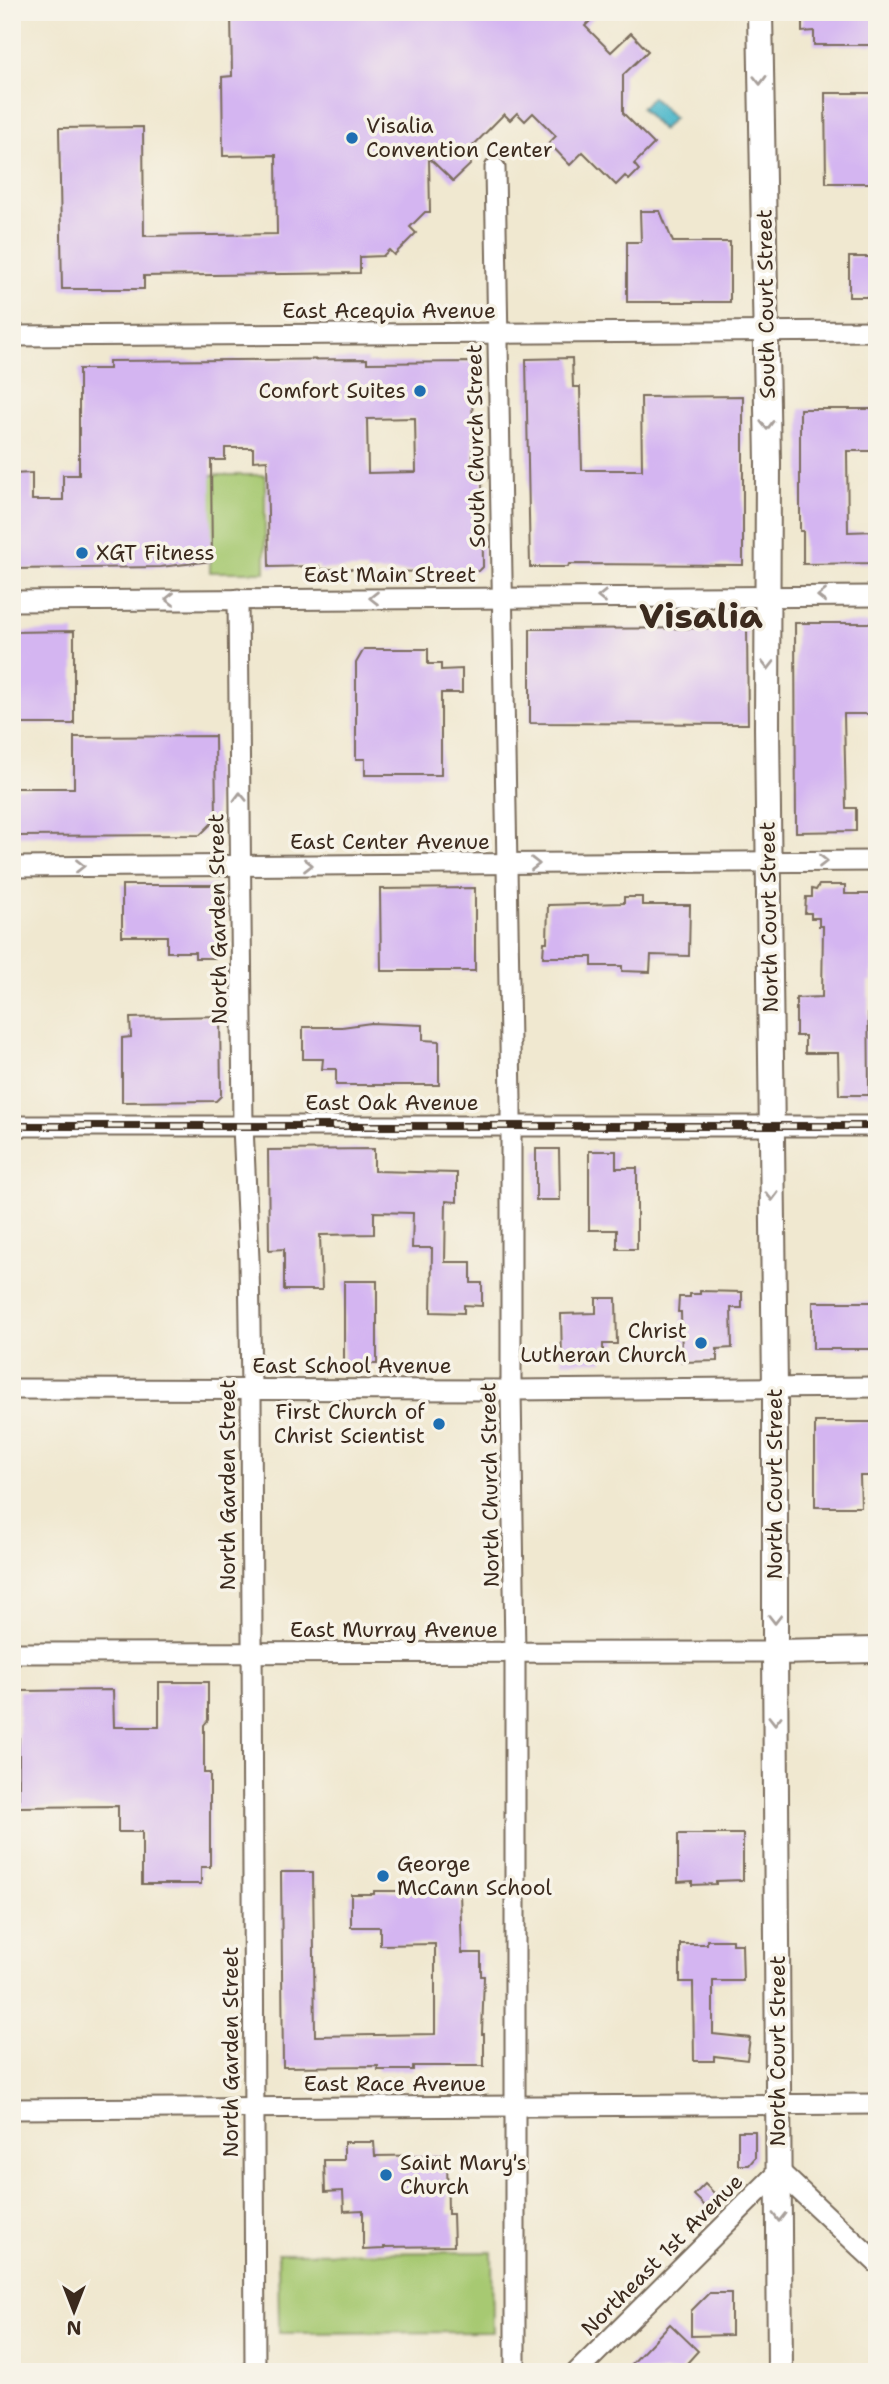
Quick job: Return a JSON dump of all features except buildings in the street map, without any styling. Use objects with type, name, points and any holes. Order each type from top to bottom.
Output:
[{"type":"main road","name":"South Court Street","points":[[760,12],[768,597]]},
{"type":"main road","name":"North Court Street","points":[[768,597],[780,2372]]},
{"type":"main road","points":[[775,1652],[877,1650]]},
{"type":"street","name":"South Church Street","points":[[495,168],[501,598]]},
{"type":"street","name":"East Acequia Avenue","points":[[12,336],[877,331]]},
{"type":"street","name":"East Main Street","points":[[12,601],[877,596]]},
{"type":"street","name":"North Church Street","points":[[501,598],[511,1127],[515,1652],[515,2372]]},
{"type":"street","name":"North Garden Street","points":[[238,599],[243,1126],[251,1388],[256,2372]]},
{"type":"street","name":"East Center Avenue","points":[[12,867],[877,861]]},
{"type":"street","name":"East Oak Avenue","points":[[12,1126],[877,1126]]},
{"type":"street","name":"East School Avenue","points":[[12,1389],[511,1390],[877,1387]]},
{"type":"street","name":"East Murray Avenue","points":[[12,1653],[775,1652]]},
{"type":"street","name":"East Race Avenue","points":[[12,2109],[877,2104]]},
{"type":"street","points":[[779,2171],[877,2263]]},
{"type":"street","name":"Northeast 1st Avenue","points":[[577,2372],[779,2171]]},
{"type":"green space","points":[[210,475],[265,475],[265,572],[210,572]]},
{"type":"green space","points":[[492,2252],[493,2332],[279,2333],[278,2253]]},
{"type":"water","points":[[652,97],[674,118],[662,130],[641,108]]},
{"type":"railway","points":[[12,1126],[877,1126]]},
{"type":"place","name":"Visalia Convention Center","points":[[352,138]]},
{"type":"place","name":"Comfort Suites","points":[[420,391]]},
{"type":"place","name":"XGT Fitness","points":[[82,553]]},
{"type":"place","name":"Christ Lutheran Church","points":[[701,1343]]},
{"type":"place","name":"First Church of Christ Scientist","points":[[439,1424]]},
{"type":"place","name":"George McCann School","points":[[383,1876]]},
{"type":"place","name":"Saint Mary's Church","points":[[386,2175]]},
{"type":"district","name":"Visalia","points":[[701,616]]}]
